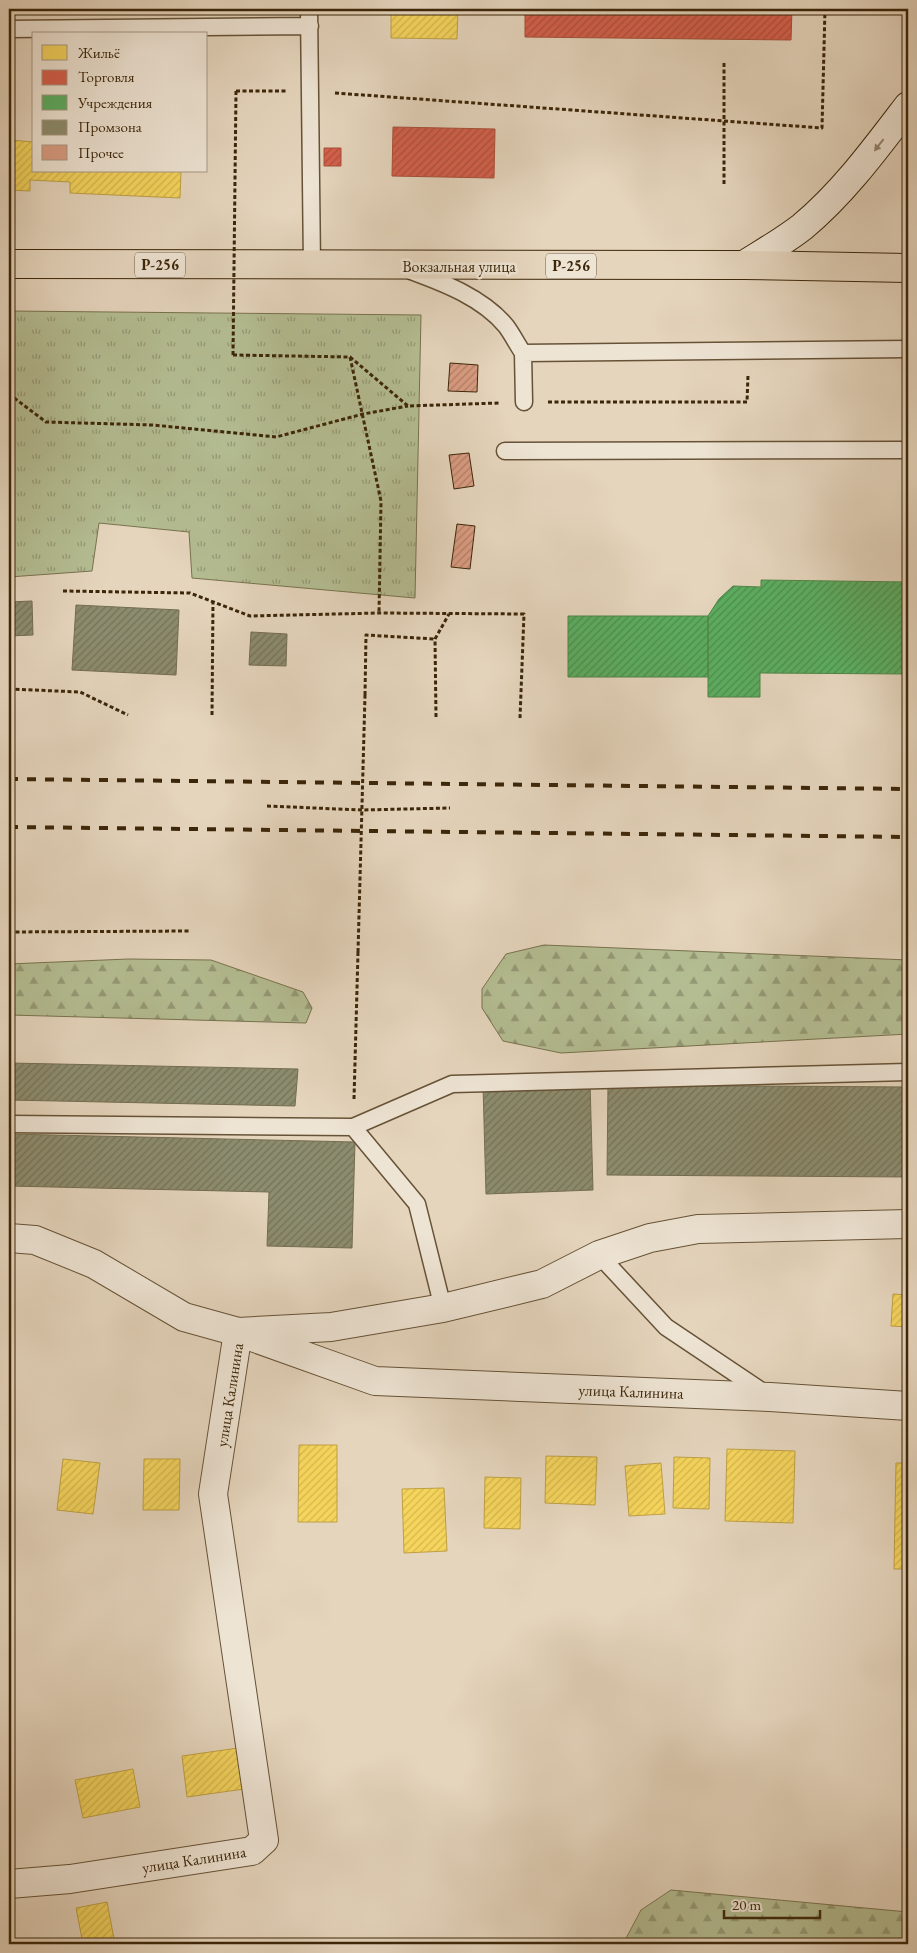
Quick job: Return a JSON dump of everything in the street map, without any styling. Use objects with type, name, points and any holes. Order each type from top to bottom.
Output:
[{"type":"highway","name":"Вокзальная улица","points":[[9,264],[908,268]]},
{"type":"street","points":[[744,266],[802,227],[874,151],[908,106]]},
{"type":"street","points":[[9,1238],[35,1240],[94,1264],[184,1317],[238,1332],[330,1327],[443,1308],[542,1284],[599,1255],[650,1238],[698,1229],[908,1224]]},
{"type":"street","name":"улица Калинина","points":[[9,1884],[70,1879],[252,1851],[264,1840],[214,1494],[238,1332],[375,1380],[770,1397],[908,1406]]},
{"type":"lane","points":[[309,9],[312,266]]},
{"type":"lane","points":[[9,29],[310,26]]},
{"type":"lane","points":[[398,266],[454,287],[482,305],[505,325],[523,353],[524,402]]},
{"type":"lane","points":[[523,353],[908,348]]},
{"type":"lane","points":[[505,451],[908,450]]},
{"type":"lane","points":[[9,1124],[353,1127],[452,1084],[908,1072]]},
{"type":"lane","points":[[353,1127],[417,1204],[443,1308]]},
{"type":"lane","points":[[599,1255],[666,1326],[770,1397]]},
{"type":"path","points":[[408,406],[350,357],[232,355],[236,91],[310,92],[822,128],[825,9]]},
{"type":"path","points":[[724,62],[724,184]]},
{"type":"path","points":[[350,357],[381,501],[378,614]]},
{"type":"path","points":[[9,394],[46,422],[152,425],[276,438],[363,414],[408,406],[524,402],[747,402],[748,370]]},
{"type":"path","points":[[63,591],[190,593],[250,616],[524,614],[520,718]]},
{"type":"path","points":[[212,715],[213,602]]},
{"type":"path","points":[[436,718],[435,639],[449,614]]},
{"type":"path","points":[[355,1078],[366,635],[435,639]]},
{"type":"path","points":[[9,689],[80,692],[128,715]]},
{"type":"path","points":[[267,806],[362,810],[450,808]]},
{"type":"path","points":[[9,932],[191,931]]},
{"type":"green space","points":[[9,311],[421,315],[415,598],[192,578],[189,532],[99,523],[92,571],[9,577]]},
{"type":"green space","points":[[544,945],[908,960],[908,1034],[561,1053],[503,1041],[482,1008],[482,989],[506,954]]},
{"type":"green space","points":[[128,959],[211,960],[303,992],[312,1008],[306,1023],[9,1015],[9,964]]},
{"type":"green space","points":[[671,1890],[908,1912],[908,1944],[623,1944],[641,1910]]},
{"type":"building: Жильё","points":[[391,9],[458,9],[457,39],[391,38]]},
{"type":"building: Жильё","points":[[9,140],[32,142],[32,172],[181,172],[180,198],[70,193],[70,182],[30,180],[30,191],[9,190]]},
{"type":"building: Жильё","points":[[893,1294],[908,1295],[908,1327],[891,1326]]},
{"type":"building: Жильё","points":[[299,1445],[337,1445],[337,1522],[298,1522]]},
{"type":"building: Жильё","points":[[727,1449],[795,1451],[793,1523],[725,1521]]},
{"type":"building: Жильё","points":[[546,1456],[597,1457],[595,1505],[545,1503]]},
{"type":"building: Жильё","points":[[674,1457],[710,1458],[709,1509],[673,1508]]},
{"type":"building: Жильё","points":[[63,1459],[100,1463],[93,1514],[57,1510]]},
{"type":"building: Жильё","points":[[144,1459],[180,1459],[179,1510],[143,1510]]},
{"type":"building: Жильё","points":[[661,1463],[665,1514],[629,1516],[625,1466]]},
{"type":"building: Жильё","points":[[896,1463],[908,1463],[908,1569],[894,1569]]},
{"type":"building: Жильё","points":[[485,1477],[521,1478],[520,1529],[484,1528]]},
{"type":"building: Жильё","points":[[444,1488],[447,1551],[404,1553],[402,1489]]},
{"type":"building: Жильё","points":[[238,1748],[244,1789],[187,1797],[182,1756]]},
{"type":"building: Жильё","points":[[133,1769],[140,1807],[83,1818],[75,1780]]},
{"type":"building: Жильё","points":[[107,1902],[115,1944],[83,1944],[76,1908]]},
{"type":"building: Торговля","points":[[525,9],[792,9],[791,40],[525,37]]},
{"type":"building: Торговля","points":[[393,127],[495,129],[494,178],[392,176]]},
{"type":"building: Торговля","points":[[324,148],[341,148],[341,166],[324,166]]},
{"type":"building: Учреждения","points":[[761,580],[908,582],[908,674],[760,673],[760,697],[708,697],[708,616],[719,599],[733,586],[761,587]]},
{"type":"building: Учреждения","points":[[568,616],[708,616],[708,677],[568,677]]},
{"type":"building: Промзона","points":[[32,601],[33,635],[9,636],[9,602]]},
{"type":"building: Промзона","points":[[76,605],[179,610],[176,675],[72,670]]},
{"type":"building: Промзона","points":[[251,632],[287,634],[286,666],[249,665]]},
{"type":"building: Промзона","points":[[9,1063],[298,1069],[295,1106],[9,1100]]},
{"type":"building: Промзона","points":[[590,1082],[593,1190],[486,1194],[483,1085]]},
{"type":"building: Промзона","points":[[608,1085],[908,1087],[908,1177],[607,1175]]},
{"type":"building: Промзона","points":[[9,1134],[355,1142],[352,1248],[267,1246],[269,1192],[9,1186]]},
{"type":"building: Прочее","points":[[450,363],[478,365],[477,392],[448,391]]},
{"type":"building: Прочее","points":[[469,453],[474,486],[454,489],[449,455]]},
{"type":"building: Прочее","points":[[457,524],[475,526],[470,569],[451,567]]},
{"type":"railway","points":[[9,779],[908,789]]},
{"type":"railway","points":[[9,827],[908,837]]}]
